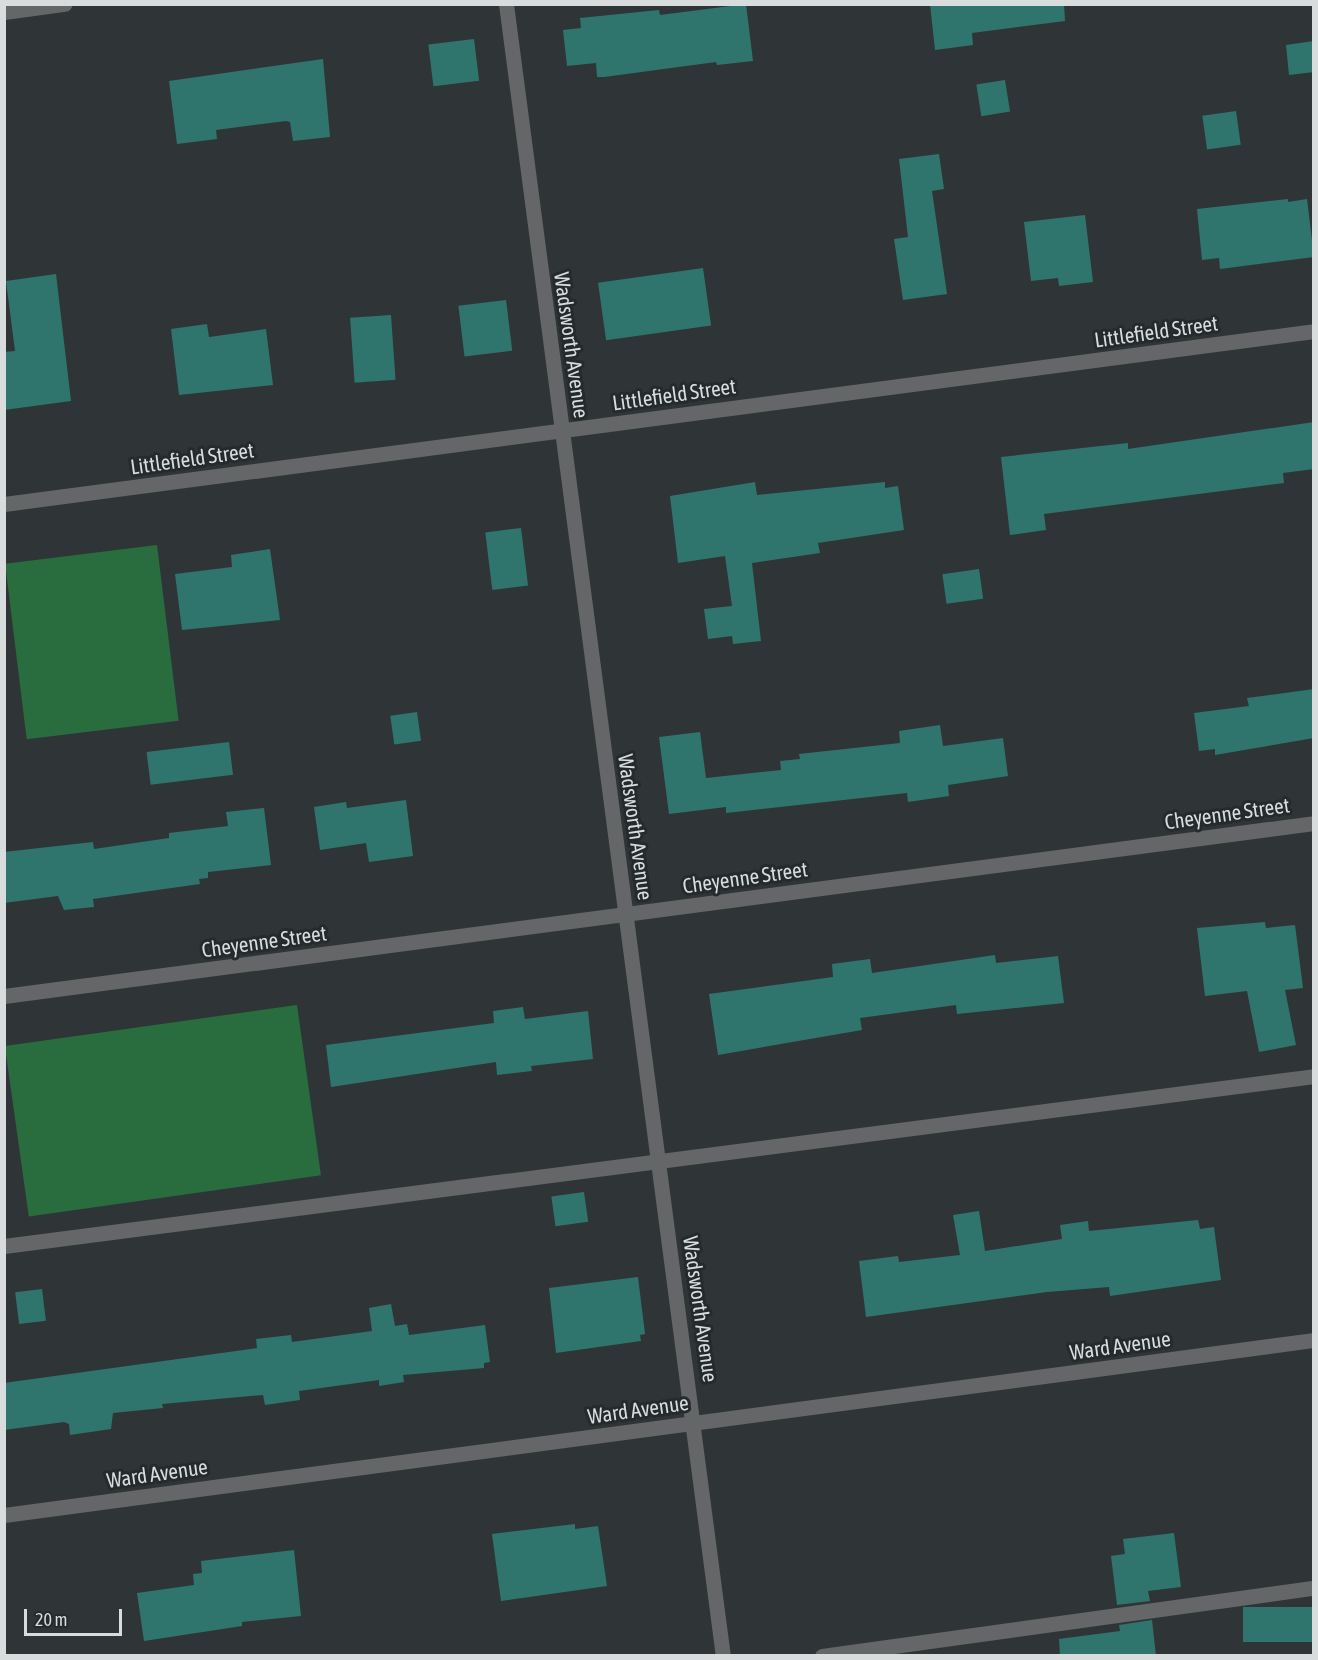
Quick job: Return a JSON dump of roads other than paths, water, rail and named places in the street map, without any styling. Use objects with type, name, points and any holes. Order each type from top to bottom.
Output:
[{"type":"street","points":[[4,12],[64,4]]},
{"type":"street","name":"Wadsworth Avenue","points":[[506,4],[695,1422],[723,1656]]},
{"type":"street","name":"Littlefield Street","points":[[4,504],[1314,331]]},
{"type":"street","name":"Cheyenne Street","points":[[4,996],[1314,823]]},
{"type":"street","points":[[4,1246],[1314,1076]]},
{"type":"street","name":"Ward Avenue","points":[[4,1515],[1314,1340]]},
{"type":"street","points":[[822,1656],[1314,1588]]}]
